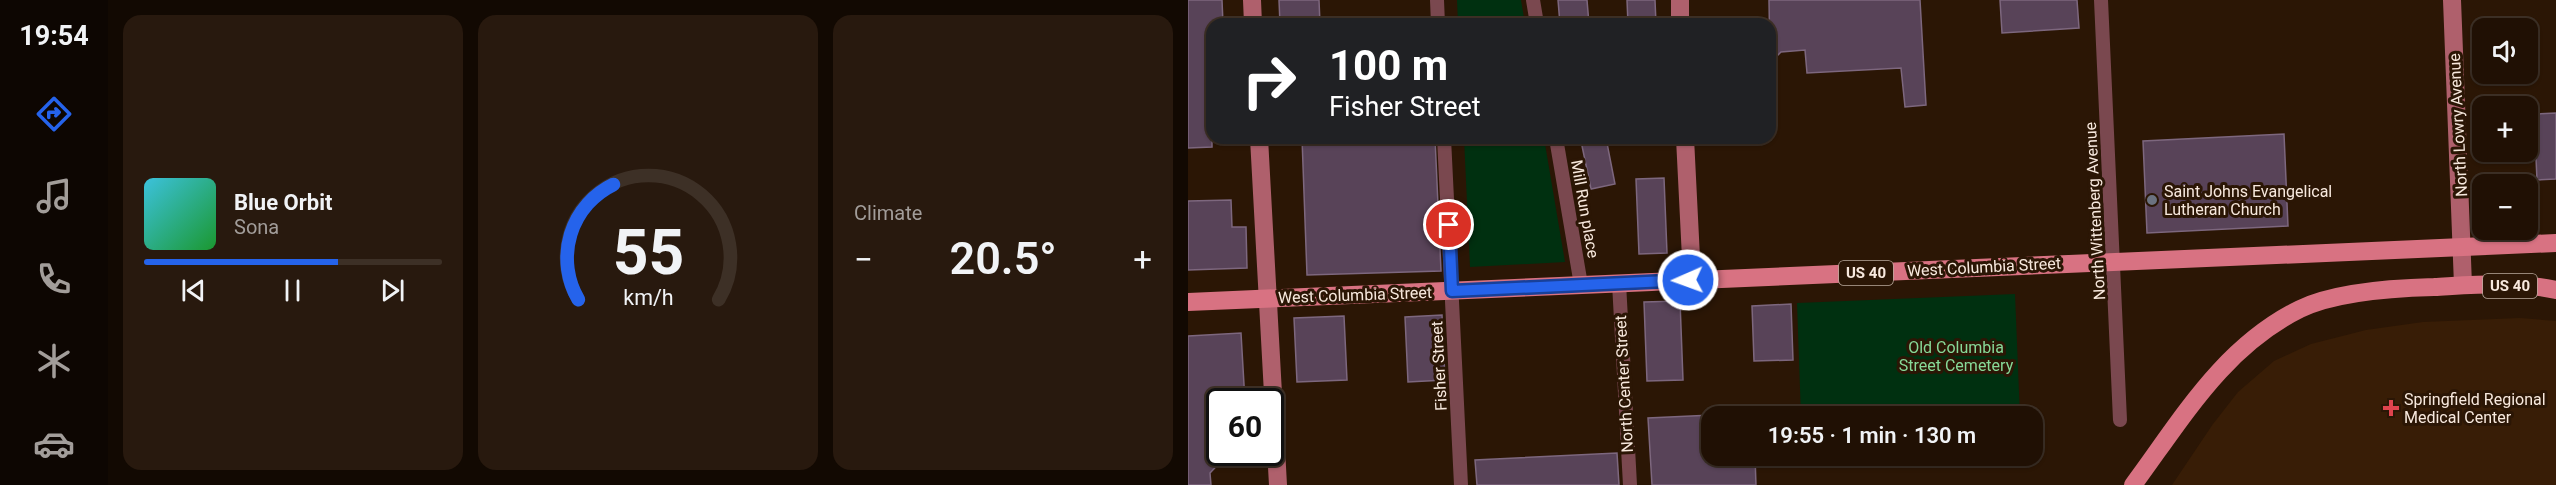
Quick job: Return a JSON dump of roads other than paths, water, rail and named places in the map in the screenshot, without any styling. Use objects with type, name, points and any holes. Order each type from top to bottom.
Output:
[{"type":"main road","name":"West Columbia Street","points":[[1268,298],[2556,243]]},
{"type":"main road","name":"US 40","points":[[2133,485],[2195,399],[2228,360],[2263,331],[2301,308],[2349,295],[2398,288],[2463,285],[2556,290]]},
{"type":"main road","name":"US 40","points":[[1188,302],[1268,298]]},
{"type":"street","points":[[1252,0],[1253,18]]},
{"type":"street","points":[[1437,0],[1438,18]]},
{"type":"street","points":[[1533,0],[1536,18]]},
{"type":"street","points":[[1680,0],[1680,18]]},
{"type":"street","name":"North Wittenberg Avenue","points":[[2101,0],[2120,420]]},
{"type":"street","name":"North Lowry Avenue","points":[[2452,0],[2464,248],[2463,285]]},
{"type":"street","points":[[1259,144],[1278,485]]},
{"type":"street","name":"Fisher Street","points":[[1444,144],[1461,485]]},
{"type":"street","name":"Mill Run place","points":[[1557,144],[1581,285]]},
{"type":"street","points":[[1684,144],[1690,258],[1688,280]]},
{"type":"street","name":"North Center Street","points":[[1619,283],[1630,485]]},
{"type":"place","name":"Saint Johns Evangelical Lutheran Church","points":[[2152,200]]},
{"type":"place","name":"Springfield Regional Medical Center","points":[[2391,408]]},
{"type":"park label","name":"Old Columbia Street Cemetery","points":[[1956,356]]}]
